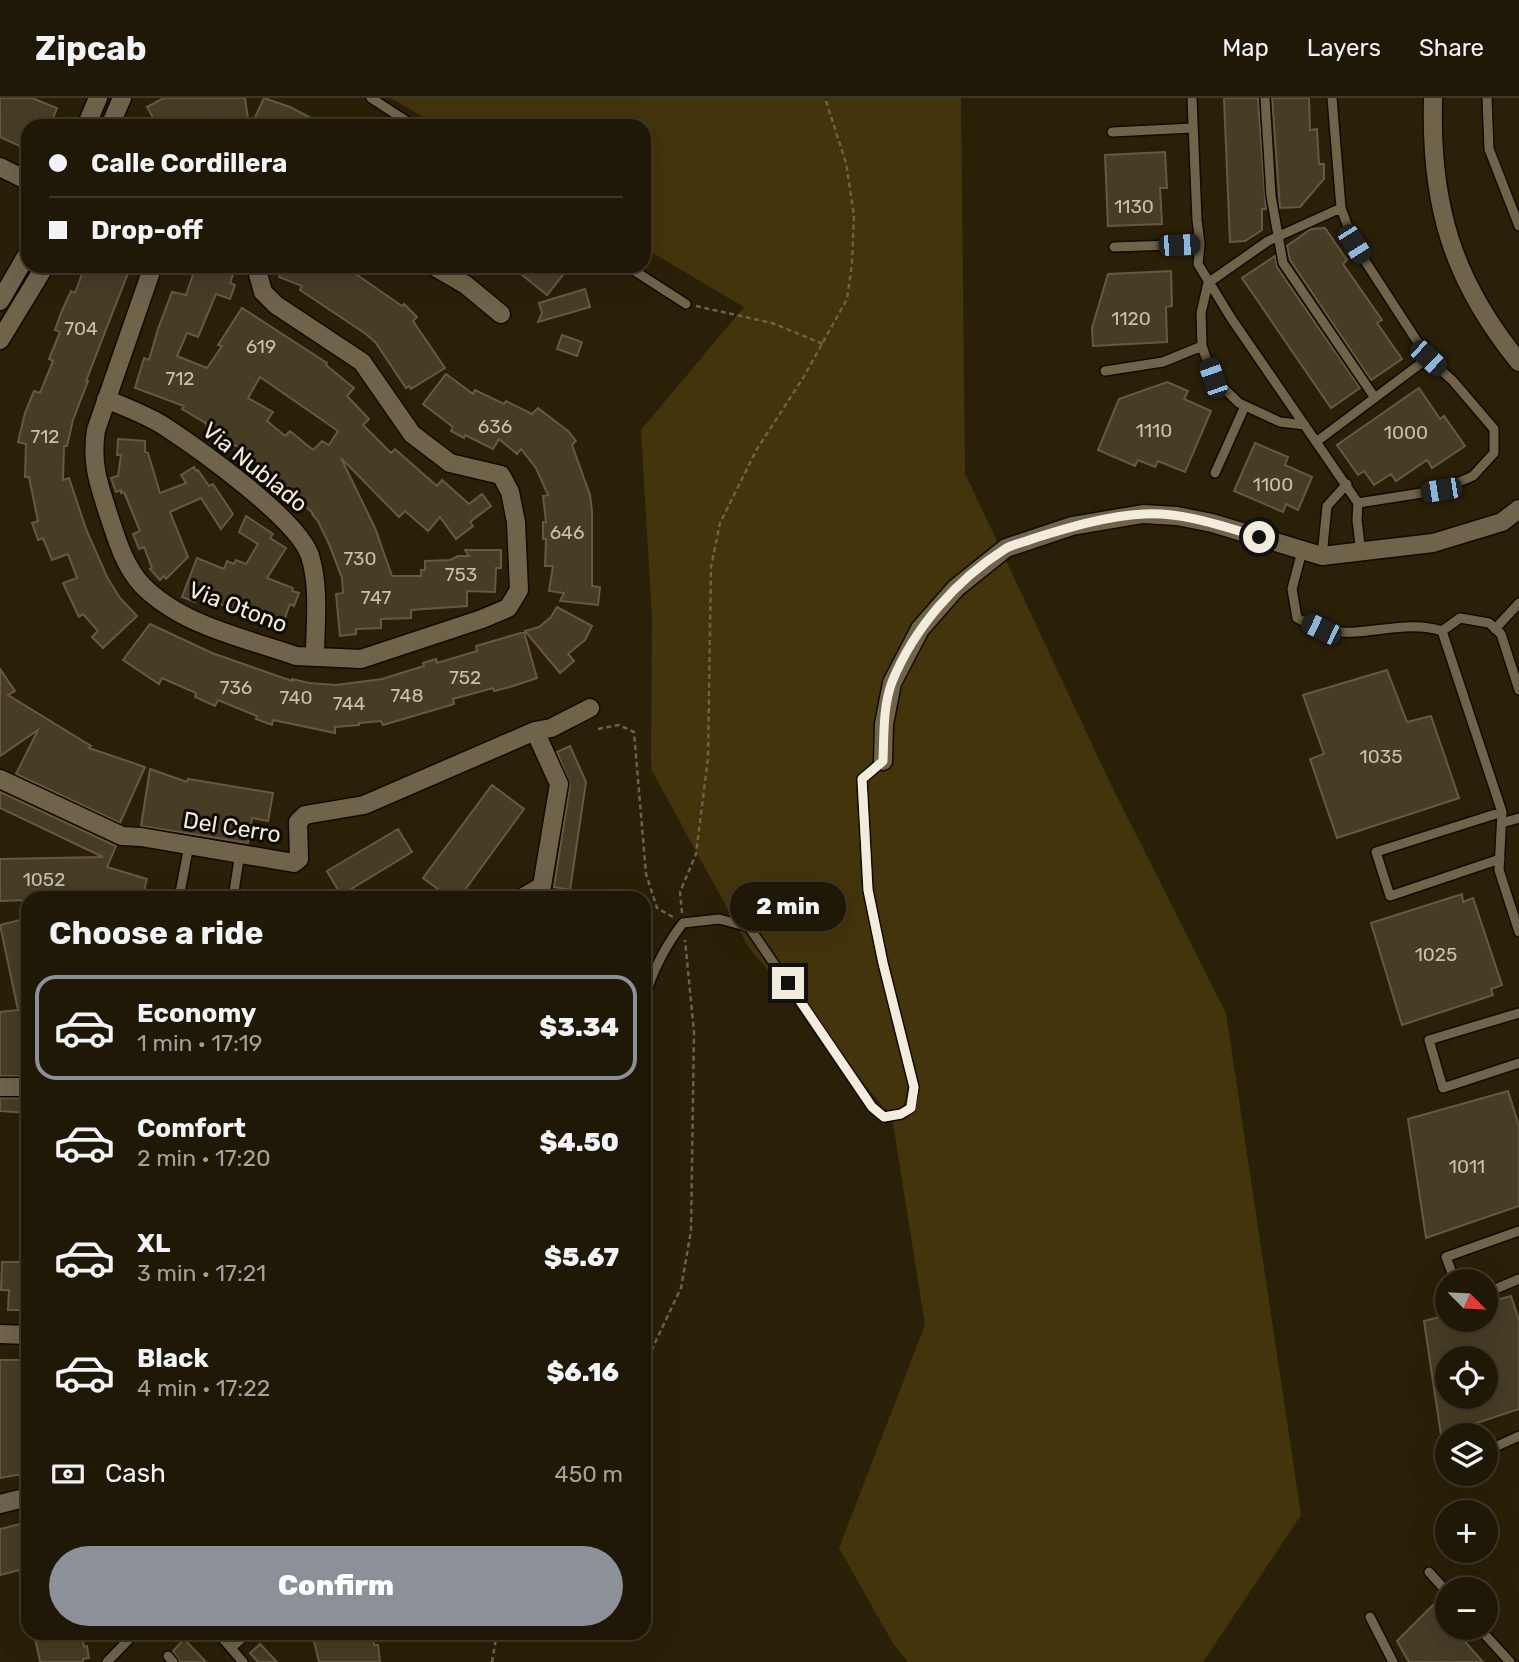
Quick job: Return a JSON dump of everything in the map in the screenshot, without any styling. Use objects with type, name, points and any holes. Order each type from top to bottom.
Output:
[{"type":"street","points":[[89,119],[98,98]]},
{"type":"street","points":[[113,119],[122,98]]},
{"type":"street","points":[[1433,98],[1432,144],[1441,212],[1463,278],[1493,330],[1519,362]]},
{"type":"street","points":[[0,166],[21,177]]},
{"type":"street","points":[[0,301],[21,265]]},
{"type":"street","points":[[0,340],[41,273]]},
{"type":"street","name":"Via Otono","points":[[151,273],[106,399],[93,448],[95,473],[116,537],[141,584],[187,617],[296,656],[360,659],[508,608],[519,590],[516,522],[510,492],[501,475],[450,463],[412,434],[362,362],[276,305],[263,292],[258,273]]},
{"type":"street","points":[[445,273],[466,285],[501,314]]},
{"type":"street","name":"Via Nublado","points":[[106,399],[163,425],[261,500],[298,534],[310,556],[314,579],[317,620],[314,657]]},
{"type":"street","points":[[883,761],[884,724],[892,683],[920,629],[956,588],[1006,548],[1072,526],[1143,514],[1177,516],[1212,523],[1322,556],[1433,543],[1502,522],[1519,509]]},
{"type":"street","name":"Del Cerro","points":[[0,779],[122,836],[297,862],[298,822],[305,815],[364,806],[535,731],[551,728],[590,708]]},
{"type":"street","points":[[534,891],[542,886],[559,784],[535,731]]},
{"type":"street","points":[[0,1087],[21,1087]]},
{"type":"street","points":[[0,1334],[21,1335]]},
{"type":"street","points":[[0,1504],[21,1499]]},
{"type":"lane","points":[[371,98],[403,119]]},
{"type":"lane","points":[[1192,98],[1200,244],[1198,264],[1208,283],[1358,503],[1361,553]]},
{"type":"lane","points":[[1265,98],[1271,196],[1283,263],[1375,398]]},
{"type":"lane","points":[[1332,98],[1341,208],[1354,244],[1428,358],[1494,429],[1494,453],[1473,476],[1441,490],[1358,503]]},
{"type":"lane","points":[[1487,98],[1489,149],[1519,226]]},
{"type":"lane","points":[[1112,132],[1193,128]]},
{"type":"lane","points":[[1304,425],[1280,422],[1238,403],[1213,378],[1202,346],[1201,313],[1208,283],[1268,240],[1341,208]]},
{"type":"lane","points":[[1114,247],[1200,244]]},
{"type":"lane","points":[[638,273],[686,304]]},
{"type":"lane","points":[[1105,371],[1163,362],[1202,346]]},
{"type":"lane","points":[[1317,442],[1428,358]]},
{"type":"lane","points":[[1214,473],[1245,405]]},
{"type":"lane","points":[[1322,556],[1327,506],[1347,484]]},
{"type":"lane","points":[[1302,551],[1292,589],[1297,618],[1321,629],[1356,632],[1428,626],[1443,631]]},
{"type":"lane","points":[[1495,629],[1519,603]]},
{"type":"lane","points":[[1443,631],[1460,618],[1489,623],[1501,634],[1519,690]]},
{"type":"lane","points":[[1443,631],[1502,812],[1499,870],[1519,932]]},
{"type":"lane","points":[[651,978],[668,942],[683,923],[719,919],[749,927],[872,1107],[884,1117],[901,1114],[911,1108],[914,1087],[868,890],[862,779],[883,761]]},
{"type":"lane","points":[[1500,859],[1390,896],[1376,852],[1502,812]]},
{"type":"lane","points":[[1502,823],[1519,818]]},
{"type":"lane","points":[[180,891],[189,845]]},
{"type":"lane","points":[[234,891],[240,853]]},
{"type":"lane","points":[[1519,1013],[1429,1041],[1443,1088],[1519,1063]]},
{"type":"lane","points":[[1450,1269],[1446,1257],[1519,1231]]},
{"type":"lane","points":[[1498,1288],[1519,1279]]},
{"type":"lane","points":[[1498,1446],[1519,1436]]},
{"type":"lane","points":[[1429,1572],[1435,1579]]},
{"type":"lane","points":[[1370,1617],[1393,1662]]},
{"type":"lane","points":[[107,1662],[128,1640]]},
{"type":"lane","points":[[225,1640],[243,1662]]},
{"type":"lane","points":[[232,1647],[240,1640]]},
{"type":"lane","points":[[1490,1640],[1510,1662]]},
{"type":"path","points":[[651,1351],[681,1288],[691,1231],[694,1032],[680,891],[696,854],[707,769],[711,567],[720,523],[757,449],[823,344],[847,299],[852,264],[854,215],[846,163],[825,98]]},
{"type":"path","points":[[686,304],[772,323],[823,344]]},
{"type":"path","points":[[598,729],[618,725],[634,732],[646,874],[657,908],[683,923]]},
{"type":"path","points":[[492,1662],[496,1640]]},
{"type":"shaded area","points":[[391,98],[961,98],[965,473],[1111,785],[1226,1013],[1301,1515],[1203,1662],[908,1662],[894,1645],[839,1548],[925,1325],[892,1117],[749,948],[651,769],[652,618],[641,430],[744,307],[651,252],[651,119],[426,119]]},
{"type":"building","points":[[0,98],[32,98],[57,108],[53,119],[21,119],[21,147],[0,137]]},
{"type":"building","points":[[164,98],[245,98],[248,119],[154,119],[147,107]]},
{"type":"building","points":[[264,98],[313,119],[254,119]]},
{"type":"building","points":[[1224,98],[1258,98],[1266,209],[1262,209],[1262,230],[1245,241],[1230,242]]},
{"type":"building","points":[[1272,98],[1309,98],[1310,130],[1317,129],[1319,164],[1324,164],[1324,179],[1300,207],[1280,208]]},
{"type":"building","points":[[1165,152],[1167,188],[1160,188],[1162,224],[1108,226],[1105,155]]},
{"type":"building","points":[[1325,228],[1347,260],[1343,264],[1382,320],[1377,323],[1402,359],[1371,380],[1290,260],[1287,246],[1311,229]]},
{"type":"building","points":[[1275,256],[1277,267],[1360,388],[1331,408],[1242,278]]},
{"type":"building","points":[[1171,271],[1172,306],[1166,307],[1167,342],[1093,346],[1092,328],[1108,274]]},
{"type":"building","points":[[82,273],[128,273],[86,381],[67,446],[64,446],[63,480],[69,478],[86,529],[107,577],[120,598],[137,616],[103,648],[92,637],[98,631],[83,614],[79,617],[63,583],[77,578],[68,554],[52,560],[43,538],[38,540],[32,523],[38,521],[29,477],[25,477],[26,444],[18,442],[34,391],[40,393],[53,361],[49,359],[60,332],[55,330],[61,313],[71,291],[75,293]]},
{"type":"building","points":[[194,273],[234,273],[230,283],[235,285],[230,299],[216,294],[198,337],[187,333],[177,356],[207,368],[242,308],[327,363],[326,365],[354,388],[347,396],[369,419],[363,425],[391,453],[395,449],[437,486],[442,480],[469,504],[482,494],[491,506],[470,522],[473,526],[456,539],[440,517],[428,531],[405,511],[399,517],[341,458],[375,528],[392,576],[421,576],[421,570],[425,570],[425,561],[469,556],[465,550],[501,550],[501,568],[496,568],[495,592],[467,591],[467,606],[411,610],[411,618],[381,619],[381,628],[356,629],[356,634],[340,636],[336,594],[343,593],[342,578],[313,513],[249,458],[251,456],[182,409],[184,406],[135,388],[144,358],[149,360],[172,292],[186,295]],"holes":[[[260,377],[338,431],[329,445],[322,441],[313,450],[290,431],[285,436],[267,421],[273,412],[248,398]]]},
{"type":"building","points":[[281,273],[354,273],[402,306],[404,304],[417,317],[413,321],[445,368],[411,389],[409,386],[406,388],[376,343],[366,334],[300,290],[302,286],[279,277]]},
{"type":"building","points":[[520,273],[564,273],[547,295]]},
{"type":"building","points":[[585,289],[590,307],[538,322],[542,313],[539,303]]},
{"type":"building","points":[[562,335],[582,342],[577,356],[557,349]]},
{"type":"building","points":[[446,374],[473,394],[475,390],[532,414],[538,408],[568,431],[576,441],[572,445],[590,495],[592,586],[600,587],[598,605],[560,601],[564,593],[549,591],[553,566],[545,566],[546,539],[543,539],[543,522],[546,522],[543,496],[548,495],[536,468],[521,449],[517,454],[499,439],[493,449],[465,435],[464,438],[451,431],[453,427],[423,404]]},
{"type":"building","points":[[1167,382],[1188,391],[1184,399],[1211,411],[1185,472],[1158,461],[1155,467],[1138,460],[1135,466],[1098,450],[1119,399]]},
{"type":"building","points":[[1419,388],[1440,419],[1444,416],[1465,446],[1432,468],[1427,460],[1396,481],[1391,474],[1374,485],[1364,471],[1358,475],[1337,445]]},
{"type":"building","points":[[118,439],[145,441],[145,452],[148,453],[160,493],[186,483],[181,475],[194,467],[209,486],[213,484],[233,514],[221,529],[201,498],[170,512],[188,557],[166,579],[164,576],[160,580],[150,569],[152,568],[144,547],[139,549],[133,534],[140,531],[124,492],[116,492],[111,478],[118,476],[121,455],[117,455]]},
{"type":"building","points":[[1255,443],[1288,457],[1285,465],[1312,477],[1298,510],[1286,504],[1283,512],[1234,491]]},
{"type":"building","points":[[246,516],[273,534],[270,538],[286,548],[267,578],[299,593],[294,606],[290,604],[279,627],[200,596],[195,602],[182,597],[197,558],[224,569],[227,561],[234,564],[236,560],[246,564],[258,544],[239,532]]},
{"type":"building","points":[[557,607],[592,626],[585,640],[568,654],[574,661],[560,673],[525,631],[539,627],[551,617]]},
{"type":"building","points":[[150,624],[212,653],[292,681],[336,685],[382,679],[424,666],[423,663],[436,659],[437,663],[477,651],[476,646],[524,632],[537,678],[494,691],[493,688],[453,699],[454,704],[383,725],[381,721],[335,727],[335,733],[273,720],[272,725],[218,700],[215,706],[195,697],[196,693],[162,678],[159,684],[123,660]]},
{"type":"building","points":[[0,669],[15,691],[8,695],[91,746],[89,748],[145,767],[120,823],[16,774],[38,730],[0,756]]},
{"type":"building","points":[[1387,670],[1407,722],[1431,716],[1459,798],[1337,838],[1310,759],[1324,754],[1303,695]]},
{"type":"building","points":[[570,746],[586,782],[570,890],[554,887],[570,785],[557,752]]},
{"type":"building","points":[[150,769],[187,782],[188,779],[273,793],[268,821],[252,818],[248,843],[141,826]]},
{"type":"building","points":[[492,785],[524,809],[464,891],[441,891],[423,878]]},
{"type":"building","points":[[0,792],[116,846],[107,867],[147,879],[144,891],[21,891],[21,900],[0,901],[0,859],[103,857],[0,808]]},
{"type":"building","points":[[398,829],[412,852],[348,891],[339,891],[327,871]]},
{"type":"building","points":[[1462,894],[1463,902],[1473,898],[1502,985],[1491,989],[1493,995],[1402,1025],[1371,923]]},
{"type":"building","points":[[21,920],[21,1076],[0,1076],[0,1012],[18,1010],[0,925]]},
{"type":"building","points":[[1508,1091],[1519,1126],[1519,1206],[1426,1238],[1408,1119]]},
{"type":"building","points":[[0,1098],[21,1098],[21,1113],[0,1111]]},
{"type":"building","points":[[2,1262],[20,1262],[21,1310],[8,1310],[9,1290],[1,1290]]},
{"type":"building","points":[[1511,1296],[1519,1320],[1519,1409],[1477,1423],[1439,1423],[1437,1409],[1498,1409],[1498,1346],[1435,1346],[1435,1395],[1424,1321],[1435,1318],[1435,1332],[1498,1332],[1498,1300]]},
{"type":"building","points":[[0,1360],[21,1360],[21,1474],[0,1478]]},
{"type":"building","points":[[21,1524],[21,1570],[0,1575],[0,1529]]},
{"type":"building","points":[[1433,1605],[1435,1640],[1464,1640],[1483,1662],[1409,1662],[1397,1641]]},
{"type":"building","points":[[35,1640],[83,1640],[84,1647],[87,1646],[89,1658],[83,1659],[83,1662],[40,1662]]},
{"type":"building","points":[[185,1640],[206,1662],[180,1662],[173,1651]]},
{"type":"building","points":[[314,1640],[374,1640],[374,1645],[378,1645],[380,1662],[319,1662]]},
{"type":"building","points":[[260,1644],[277,1662],[258,1662],[250,1653]]},
{"type":"route","points":[[788,983],[872,1107],[884,1117],[901,1114],[911,1108],[914,1087],[868,890],[862,779],[883,761],[884,724],[892,683],[920,629],[956,588],[1006,548],[1072,526],[1143,514],[1177,516],[1259,537]]}]
